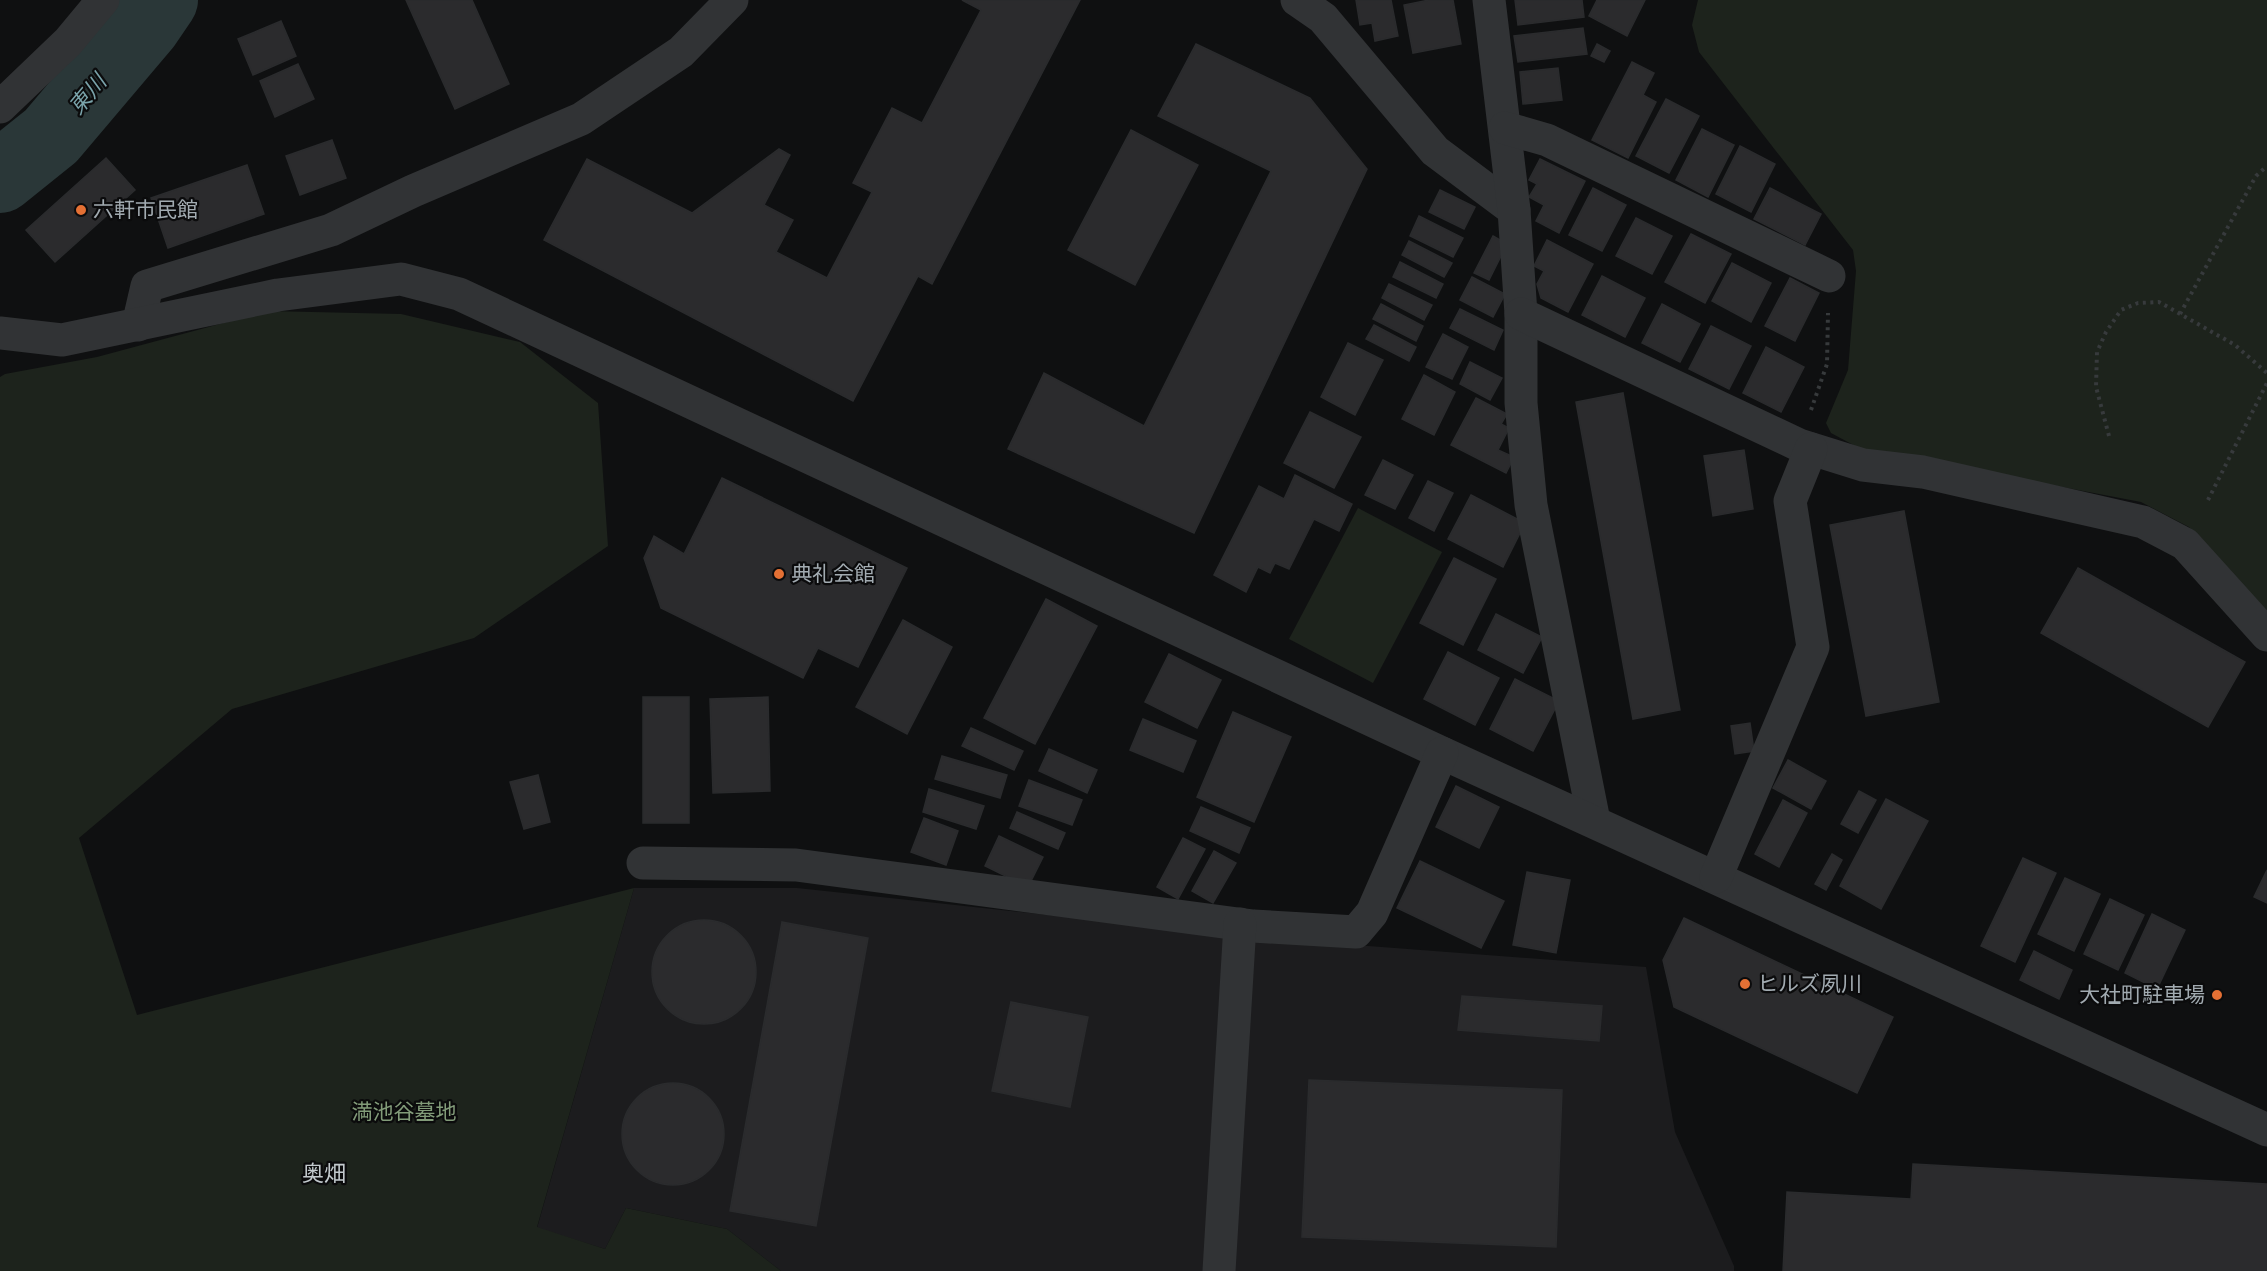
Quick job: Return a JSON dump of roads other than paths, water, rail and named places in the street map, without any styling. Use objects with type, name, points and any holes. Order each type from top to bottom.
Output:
[{"type":"street","points":[[0,107],[69,42],[103,0]]},
{"type":"street","points":[[138,325],[147,286],[332,230],[413,191],[581,119],[681,52],[732,0]]},
{"type":"street","points":[[1297,0],[1323,18],[1435,151],[1514,210]]},
{"type":"street","points":[[1489,0],[1514,210],[1521,314],[1521,403],[1531,505],[1594,821]]},
{"type":"street","points":[[1505,128],[1547,140],[1830,276]]},
{"type":"street","points":[[0,333],[62,340],[278,295],[401,279],[459,294],[1442,753],[2267,1130]]},
{"type":"street","points":[[1521,314],[1805,447],[1863,465],[1923,472],[2143,522],[2185,544],[2267,635]]},
{"type":"street","points":[[1716,877],[1812,647],[1790,501],[1805,447]]},
{"type":"street","points":[[643,862],[796,866],[1239,924],[1356,932],[1372,913],[1442,753]]},
{"type":"street","points":[[1219,1271],[1239,924]]},
{"type":"waterway","name":"東川","points":[[0,177],[51,136],[145,25],[162,0]]},
{"type":"place","name":"六軒市民館","points":[[81,210]]},
{"type":"place","name":"典礼会館","points":[[779,574]]},
{"type":"place","name":"ヒルズ夙川","points":[[1745,984]]},
{"type":"place","name":"大社町駐車場","points":[[2217,995]]},
{"type":"district","name":"奥畑","points":[[324,1173]]},
{"type":"park label","name":"満池谷墓地","points":[[404,1112]]}]
